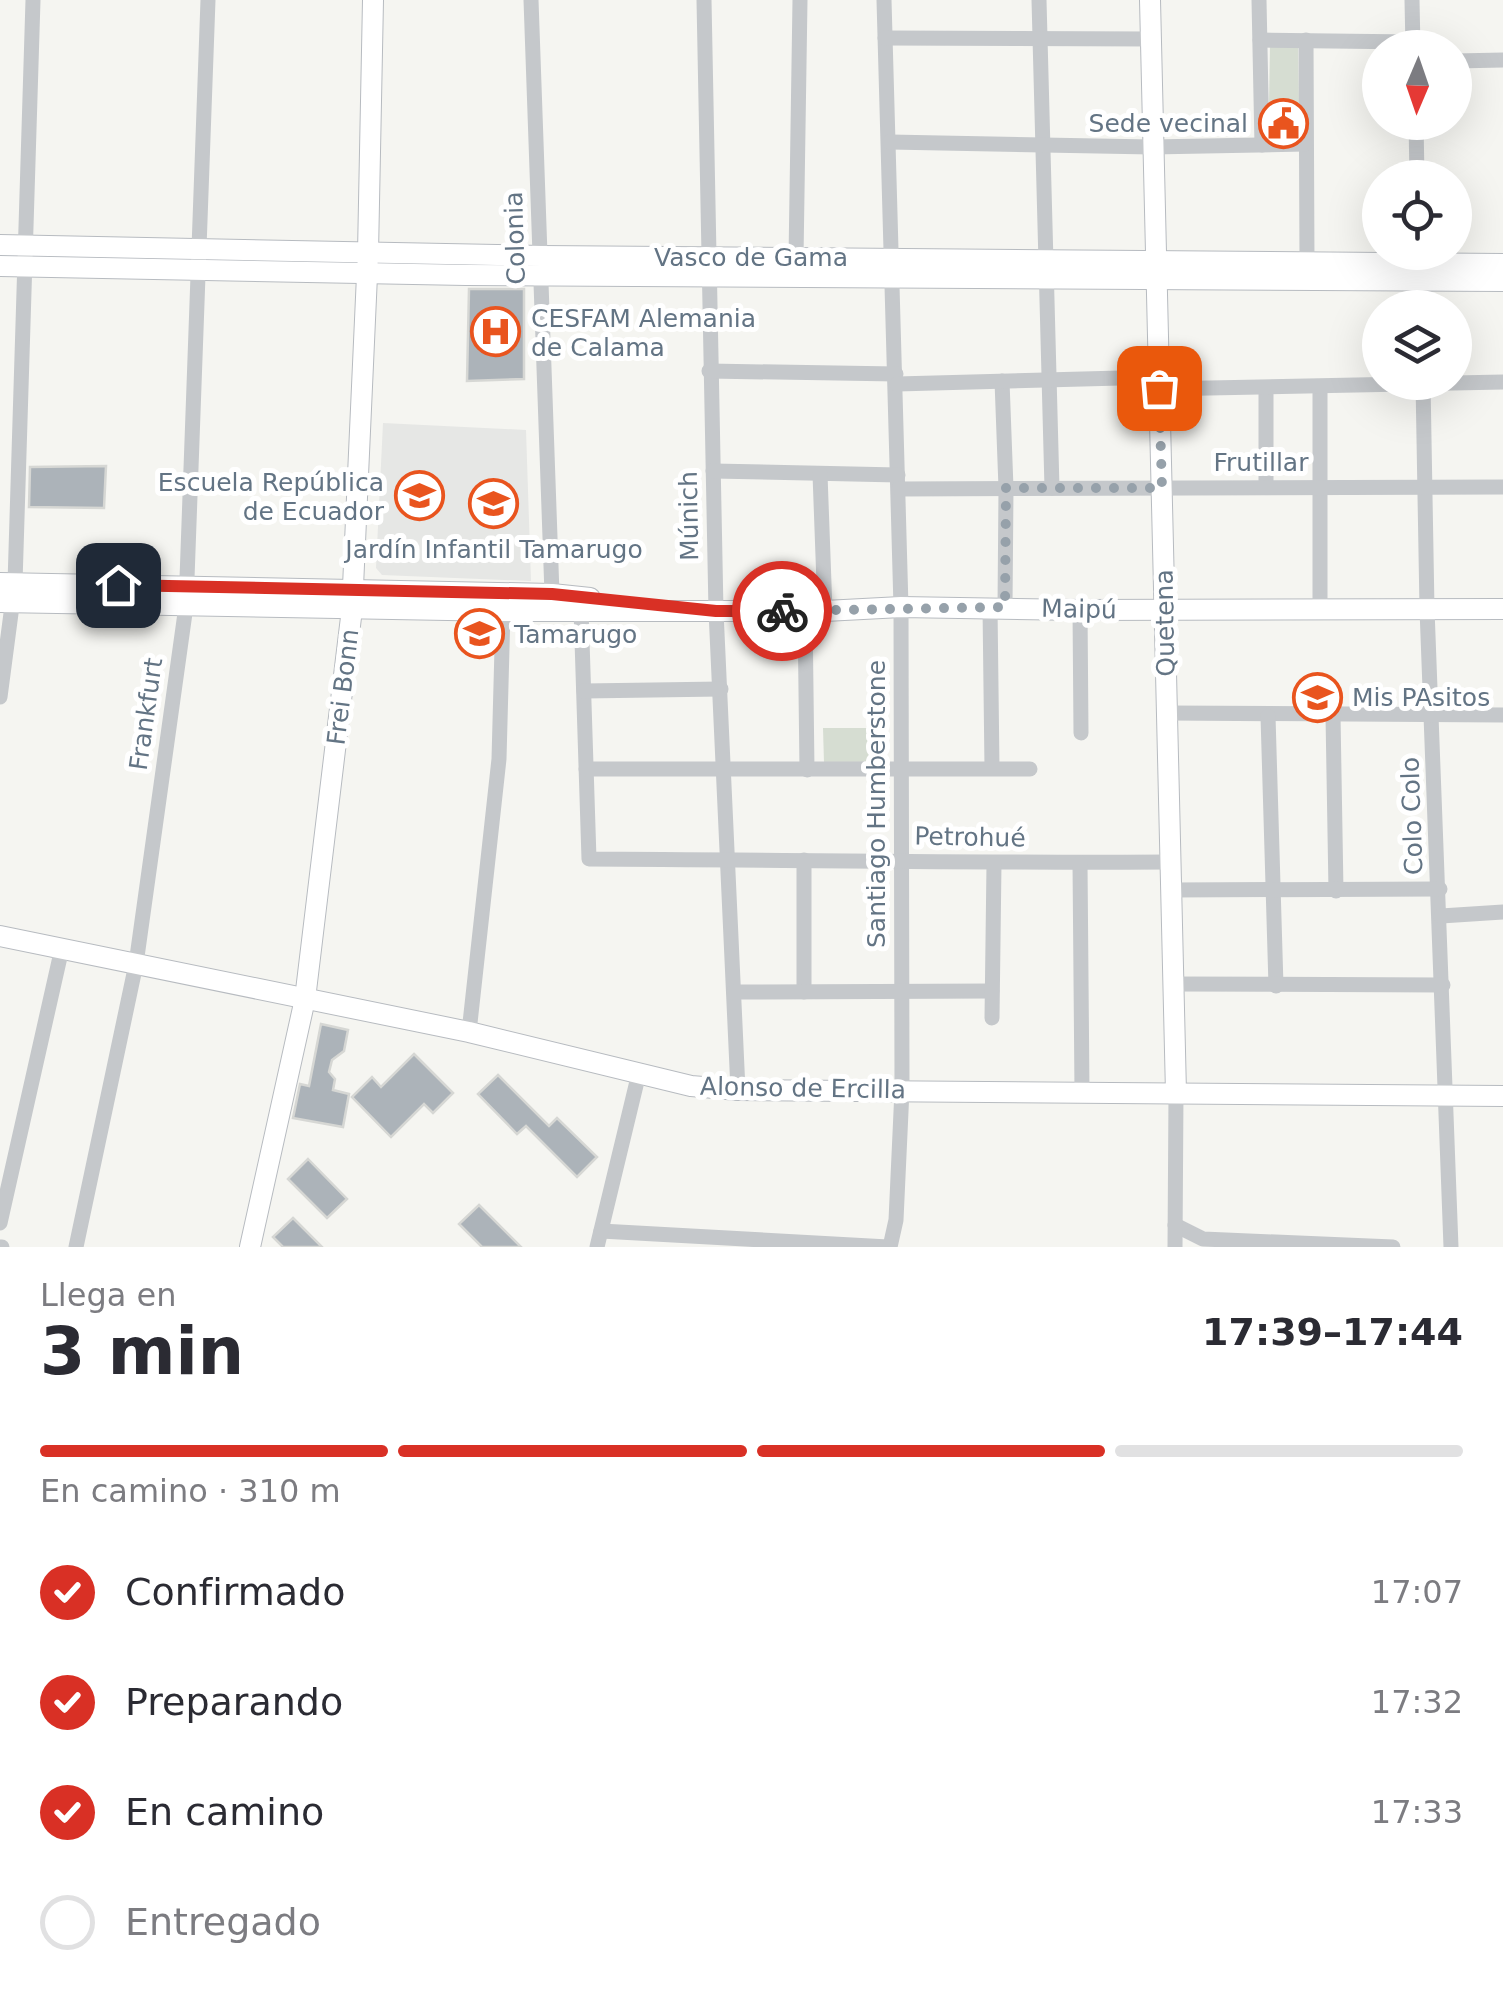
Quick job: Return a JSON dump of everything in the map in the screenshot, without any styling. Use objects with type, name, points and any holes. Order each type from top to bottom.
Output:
[{"type":"street","points":[[0,698],[25,256],[32,0]]},
{"type":"street","name":"Frankfurt","points":[[76,1247],[136,964],[187,596],[208,0]]},
{"type":"street","name":"Frei Bonn","points":[[250,1247],[305,999],[353,599],[368,262],[374,0]]},
{"type":"street","name":"Colonia","points":[[532,0],[552,594]]},
{"type":"street","name":"Múnich","points":[[704,0],[716,611],[738,1090]]},
{"type":"street","points":[[796,258],[800,0]]},
{"type":"street","name":"Santiago Humberstone","points":[[884,0],[901,606],[902,1090],[896,1220],[889,1247]]},
{"type":"street","points":[[1039,0],[1052,488]]},
{"type":"street","name":"Quetena","points":[[1150,0],[1176,1093],[1175,1247]]},
{"type":"street","points":[[1259,0],[1262,145]]},
{"type":"street","points":[[1412,0],[1413,30]]},
{"type":"street","points":[[884,38],[1151,39]]},
{"type":"street","points":[[1260,40],[1362,42]]},
{"type":"street","points":[[1306,40],[1307,262]]},
{"type":"street","points":[[1472,61],[1503,60]]},
{"type":"street","points":[[890,142],[1152,147],[1306,144]]},
{"type":"street","name":"Vasco de Gama","points":[[0,246],[25,256],[197,270],[368,262],[1156,269],[1362,267]]},
{"type":"street","name":"Vasco de Gama","points":[[0,266],[25,256],[198,247],[368,262]]},
{"type":"street","name":"Vasco de Gama","points":[[707,266],[796,258],[892,267]]},
{"type":"street","name":"Vasco de Gama","points":[[1156,269],[1307,262],[1362,264]]},
{"type":"street","name":"Vasco de Gama","points":[[1472,265],[1503,264]]},
{"type":"street","name":"Vasco de Gama","points":[[1441,270],[1503,281]]},
{"type":"street","points":[[709,372],[1266,388],[1362,385]]},
{"type":"street","points":[[992,768],[1006,488],[1002,381]]},
{"type":"street","points":[[1472,382],[1503,382]]},
{"type":"street","points":[[1320,387],[1320,610]]},
{"type":"street","points":[[1266,388],[1266,488]]},
{"type":"street","name":"Colo Colo","points":[[1423,400],[1426,610],[1440,889],[1451,1247]]},
{"type":"street","name":"Frutillar","points":[[713,471],[820,474],[1006,488],[1503,487]]},
{"type":"street","points":[[808,770],[820,474]]},
{"type":"street","points":[[7,592],[353,599],[552,594],[716,611]]},
{"type":"street","points":[[353,599],[503,612],[716,611]]},
{"type":"street","name":"Maipú","points":[[716,611],[901,606],[1080,610],[1503,609]]},
{"type":"street","points":[[581,610],[586,769],[1030,769]]},
{"type":"street","points":[[1080,610],[1081,734]]},
{"type":"street","points":[[469,1032],[499,759],[503,612]]},
{"type":"street","points":[[584,691],[721,689]]},
{"type":"street","points":[[1167,713],[1503,715]]},
{"type":"street","points":[[1332,715],[1336,891]]},
{"type":"street","points":[[1268,716],[1276,986]]},
{"type":"street","name":"Petrohué","points":[[586,769],[589,859],[1171,862]]},
{"type":"street","points":[[804,860],[804,992]]},
{"type":"street","points":[[1080,862],[1082,1092]]},
{"type":"street","points":[[992,1018],[994,864]]},
{"type":"street","points":[[1171,890],[1440,889]]},
{"type":"street","points":[[1441,916],[1503,912]]},
{"type":"street","name":"Alonso de Ercilla","points":[[0,936],[469,1032],[691,1086],[738,1090],[1503,1096]]},
{"type":"street","points":[[0,1223],[62,948]]},
{"type":"street","points":[[1173,984],[1443,986]]},
{"type":"street","points":[[734,992],[992,991]]},
{"type":"street","points":[[639,1073],[599,1239],[889,1247]]},
{"type":"street","points":[[1176,1226],[1203,1243],[1393,1247]]},
{"type":"shaded area","points":[[1270,45],[1298,45],[1299,104],[1269,104]]},
{"type":"shaded area","points":[[383,423],[526,430],[531,581],[382,575],[376,568]]},
{"type":"shaded area","points":[[823,728],[881,728],[882,763],[824,763]]},
{"type":"building","name":"Sede vecinal","points":[[1272,107],[1295,107],[1295,133],[1273,133]]},
{"type":"building","name":"CESFAM Alemania de Calama","points":[[469,289],[524,289],[524,379],[467,381]]},
{"type":"building","points":[[106,466],[104,508],[29,507],[30,467]]},
{"type":"building","points":[[321,1024],[348,1030],[344,1051],[332,1060],[329,1072],[335,1079],[333,1090],[349,1094],[343,1127],[293,1118],[300,1084],[309,1086]]},
{"type":"building","points":[[414,1054],[453,1093],[433,1113],[424,1104],[391,1137],[352,1097],[372,1077],[381,1087]]},
{"type":"building","points":[[498,1075],[549,1126],[557,1118],[597,1157],[577,1177],[526,1126],[517,1134],[478,1094]]},
{"type":"building","points":[[308,1159],[347,1199],[327,1218],[288,1179]]},
{"type":"building","points":[[479,1205],[521,1247],[482,1247],[459,1224]]},
{"type":"building","points":[[293,1218],[322,1247],[283,1247],[273,1237]]},
{"type":"way so far","points":[[782,611],[1005,607],[1006,488],[1162,488],[1159,388]]},
{"type":"place","name":"Sede vecinal","points":[[1283,123]]},
{"type":"place","name":"CESFAM Alemania de Calama","points":[[496,332]]},
{"type":"place","name":"Escuela República de Ecuador","points":[[419,496]]},
{"type":"place","name":"Jardín Infantil Tamarugo","points":[[494,503]]},
{"type":"place","name":"Tamarugo","points":[[479,634]]},
{"type":"place","name":"Mis PAsitos","points":[[1317,697]]},
{"type":"route","points":[[118,585],[552,594],[716,611],[782,611]]}]
